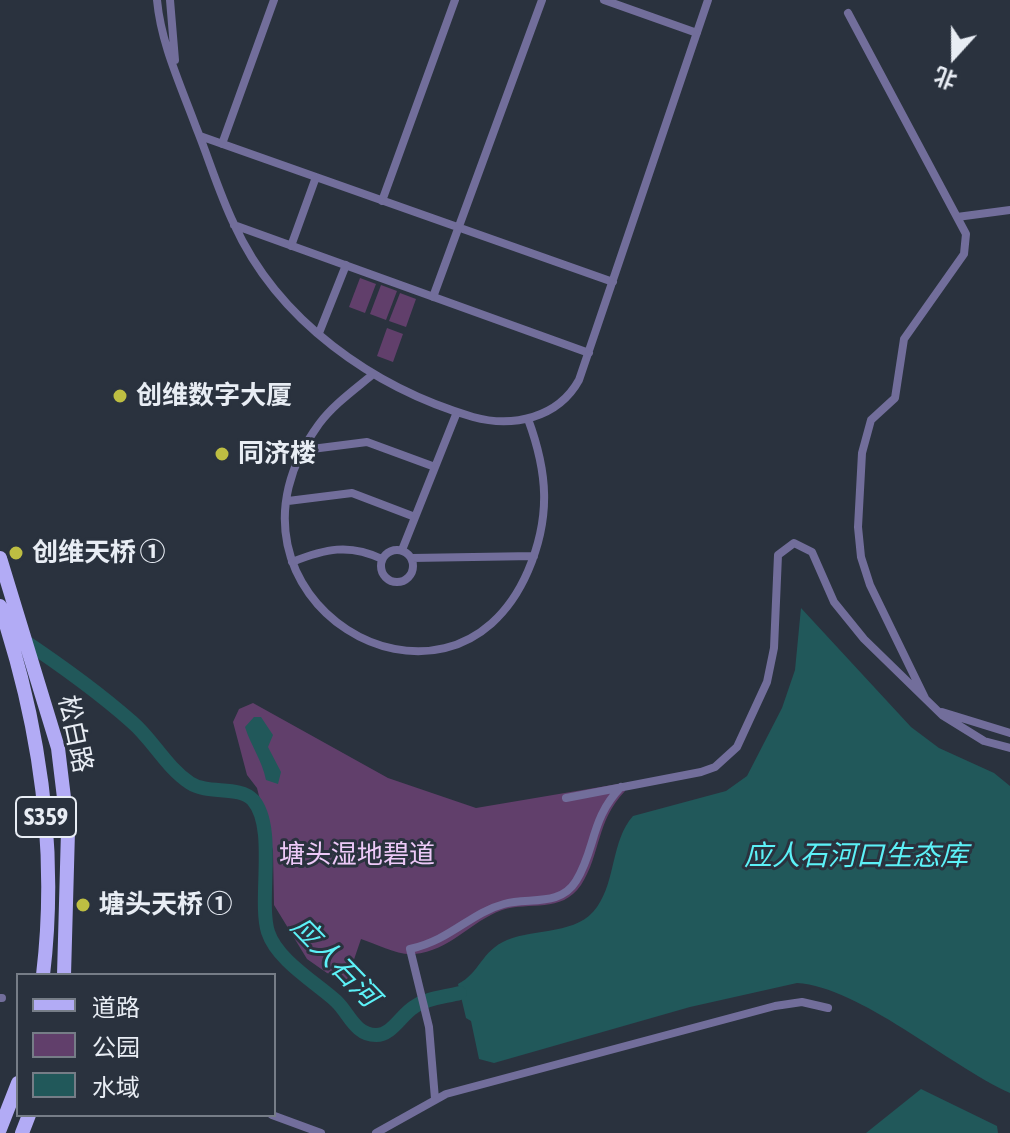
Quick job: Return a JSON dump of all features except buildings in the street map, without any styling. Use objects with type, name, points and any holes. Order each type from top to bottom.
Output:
[{"type":"main road","name":"松白路","points":[[0,558],[58,748],[68,831],[64,973]]},
{"type":"main road","name":"松白路","points":[[1,608],[41,764],[50,863],[43,973]]},
{"type":"main road","points":[[0,1129],[16,1088]]},
{"type":"street","points":[[157,0],[159,22],[176,73],[234,225],[272,283],[319,333],[372,375],[405,393],[457,412],[496,421],[528,419],[557,407],[567,398],[589,353],[708,0]]},
{"type":"street","points":[[170,0],[176,73]]},
{"type":"street","points":[[222,144],[274,0]]},
{"type":"street","points":[[382,201],[455,0]]},
{"type":"street","points":[[433,297],[542,0]]},
{"type":"street","points":[[604,0],[697,33]]},
{"type":"street","points":[[848,13],[966,234],[964,254],[904,339],[895,398],[871,420],[862,453],[858,527],[861,557],[870,585],[925,698]]},
{"type":"street","points":[[200,136],[613,282]]},
{"type":"street","points":[[291,246],[316,177]]},
{"type":"street","points":[[957,217],[1010,210]]},
{"type":"street","points":[[234,225],[589,353]]},
{"type":"street","points":[[319,333],[346,265]]},
{"type":"street","points":[[372,375],[325,417],[304,450],[288,501],[286,534],[303,590],[340,624],[376,642],[426,651],[465,643],[486,627],[517,592],[534,556],[544,524],[546,486],[542,460],[528,419]]},
{"type":"street","points":[[402,550],[457,412]]},
{"type":"street","points":[[304,450],[367,442],[435,467]]},
{"type":"street","points":[[288,501],[352,493],[415,517]]},
{"type":"street","points":[[566,798],[701,772],[727,758],[737,747],[771,671],[777,562],[787,545],[808,547],[834,602],[848,622],[937,710],[962,730],[1010,748]]},
{"type":"street","points":[[292,562],[335,548],[357,549],[382,559]]},
{"type":"street","points":[[382,559],[389,552],[402,550],[412,558],[534,556]]},
{"type":"street","points":[[382,559],[384,575],[396,582],[412,573],[412,558]]},
{"type":"street","points":[[937,710],[1010,733]]},
{"type":"street","points":[[435,1099],[429,1027],[410,949],[448,936],[500,905],[552,899],[569,889],[580,873],[601,812],[621,787]]},
{"type":"street","points":[[376,1133],[435,1099],[775,1006],[802,1002],[828,1008]]},
{"type":"street","points":[[276,1116],[321,1133]]},
{"type":"green space","points":[[360,278],[376,284],[365,313],[349,307]]},
{"type":"green space","points":[[381,285],[397,291],[386,320],[370,314]]},
{"type":"green space","points":[[400,293],[416,299],[406,327],[389,321]]},
{"type":"green space","points":[[387,328],[403,334],[393,362],[377,356]]},
{"type":"green space","name":"塘头湿地碧道","points":[[253,703],[388,778],[476,808],[624,783],[625,791],[609,814],[587,873],[573,894],[555,903],[502,910],[427,952],[402,953],[361,939],[347,980],[327,973],[307,959],[274,905],[273,851],[257,788],[247,775],[233,722],[239,709]]},
{"type":"water","name":"应人石河口生态库","points":[[801,608],[911,727],[939,748],[994,773],[1010,786],[1010,1093],[876,1012],[822,988],[797,983],[690,1007],[494,1063],[479,1059],[471,1021],[466,1018],[458,984],[491,950],[507,940],[568,927],[589,916],[608,885],[621,837],[633,816],[726,791],[747,776],[782,708],[795,670]]},
{"type":"water","points":[[254,717],[261,717],[273,735],[268,747],[281,772],[278,784],[266,780],[247,734],[245,727]]},
{"type":"water","points":[[921,1089],[997,1126],[998,1133],[866,1133]]},
{"type":"waterway","name":"应人石河","points":[[20,638],[119,711],[190,783],[205,789],[240,793],[253,800],[260,812],[266,845],[265,918],[268,932],[279,952],[336,1001],[358,1027],[369,1034],[382,1034],[419,1004],[460,993]]},
{"type":"place","name":"创维数字大厦","points":[[120,396]]},
{"type":"place","name":"同济楼","points":[[222,454]]},
{"type":"place","name":"创维天桥 ①","points":[[16,553]]},
{"type":"place","name":"塘头天桥 ①","points":[[83,905]]}]
